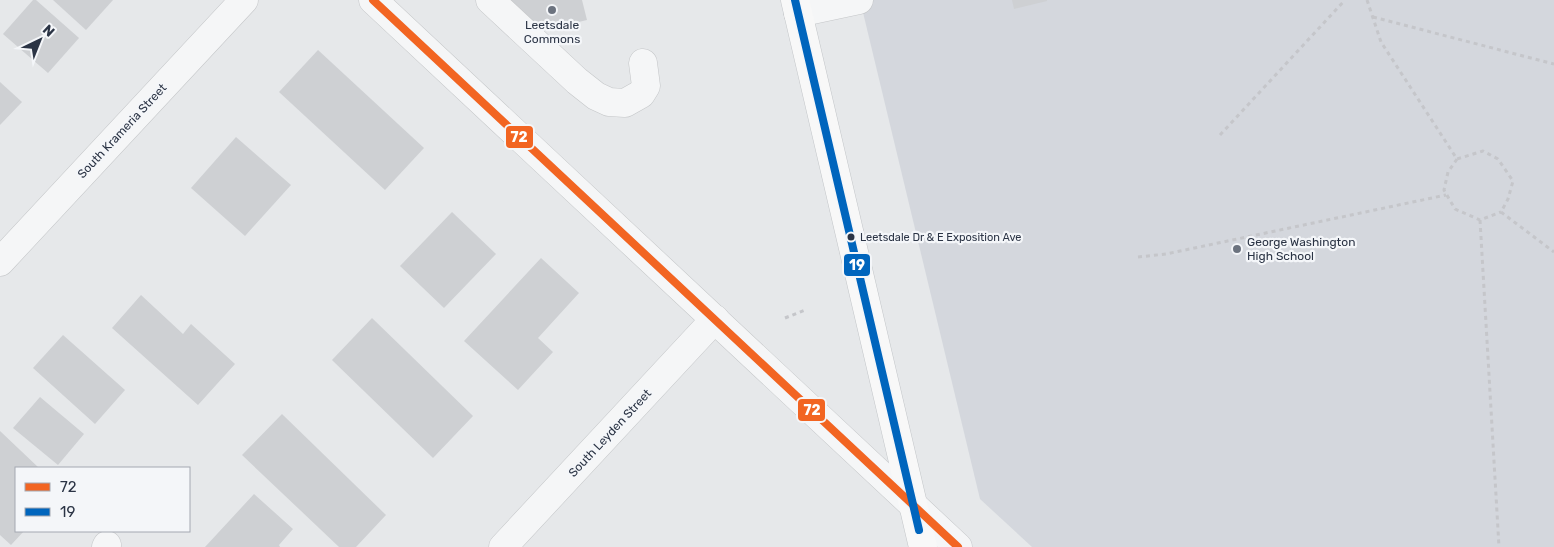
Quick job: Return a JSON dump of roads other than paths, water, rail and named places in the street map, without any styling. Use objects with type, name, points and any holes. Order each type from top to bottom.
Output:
[{"type":"main road","points":[[796,7],[923,547]]},
{"type":"street","name":"South Krameria Street","points":[[0,262],[244,0]]},
{"type":"street","points":[[373,0],[958,547]]},
{"type":"street","points":[[490,0],[577,82],[596,96],[609,102],[625,103],[641,94],[646,86],[643,63]]},
{"type":"street","points":[[796,7],[859,0]]},
{"type":"street","name":"South Leyden Street","points":[[503,547],[715,319]]},
{"type":"place","name":"Leetsdale Commons","points":[[552,10]]},
{"type":"place","name":"Leetsdale Dr & E Exposition Ave","points":[[851,237]]},
{"type":"place","name":"George Washington High School","points":[[1237,249]]}]
